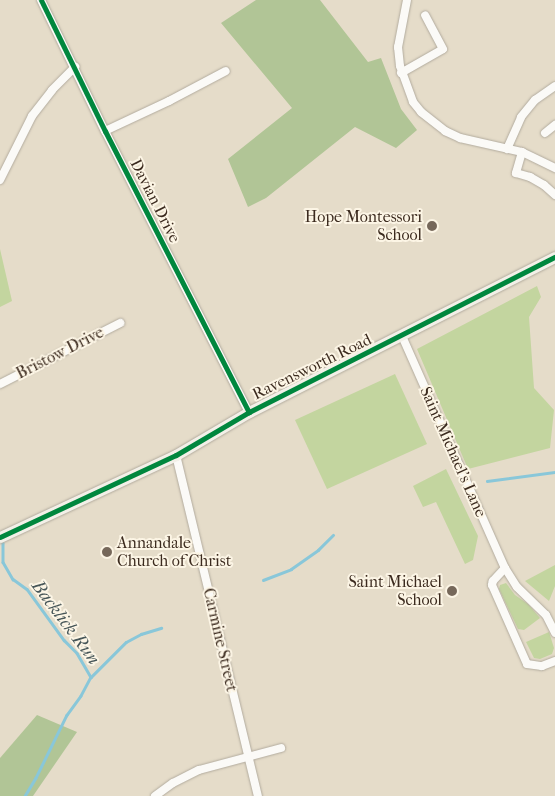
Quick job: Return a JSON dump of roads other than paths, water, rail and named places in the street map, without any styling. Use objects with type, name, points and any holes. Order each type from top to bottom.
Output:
[{"type":"main road","name":"Ravensworth Road","points":[[0,537],[176,455],[249,412],[555,257]]},
{"type":"street","name":"Davian Drive","points":[[41,0],[105,131],[249,412]]},
{"type":"street","points":[[407,0],[398,47],[401,73],[414,102],[430,120],[460,138],[522,152],[555,168]]},
{"type":"street","points":[[401,73],[443,49],[425,15]]},
{"type":"street","points":[[0,180],[32,116],[52,90],[75,68]]},
{"type":"street","points":[[105,131],[226,71]]},
{"type":"street","points":[[507,149],[521,117],[535,100],[555,86]]},
{"type":"street","points":[[545,133],[555,125]]},
{"type":"street","points":[[522,152],[516,173],[544,184],[555,195]]},
{"type":"street","name":"Bristow Drive","points":[[0,384],[120,323]]},
{"type":"street","name":"Saint Michael's Lane","points":[[402,336],[504,568],[517,587],[546,615],[555,633]]},
{"type":"street","name":"Carmine Street","points":[[176,455],[258,796]]},
{"type":"street","points":[[504,568],[492,581],[492,585],[527,664],[542,666],[555,661]]},
{"type":"street","points":[[155,796],[172,782],[193,772],[281,748]]},
{"type":"waterway","points":[[487,481],[555,472]]},
{"type":"waterway","points":[[263,580],[291,569],[318,550],[333,535]]},
{"type":"waterway","name":"Backlick Run","points":[[3,543],[3,562],[13,579],[27,589],[64,640],[77,653],[91,677],[81,696],[67,715],[25,796]]},
{"type":"waterway","points":[[91,677],[126,642],[141,634],[161,628]]},
{"type":"place","name":"Hope Montessori School","points":[[432,226]]},
{"type":"place","name":"Annandale Church of Christ","points":[[107,552]]},
{"type":"place","name":"Saint Michael School","points":[[452,591]]}]
